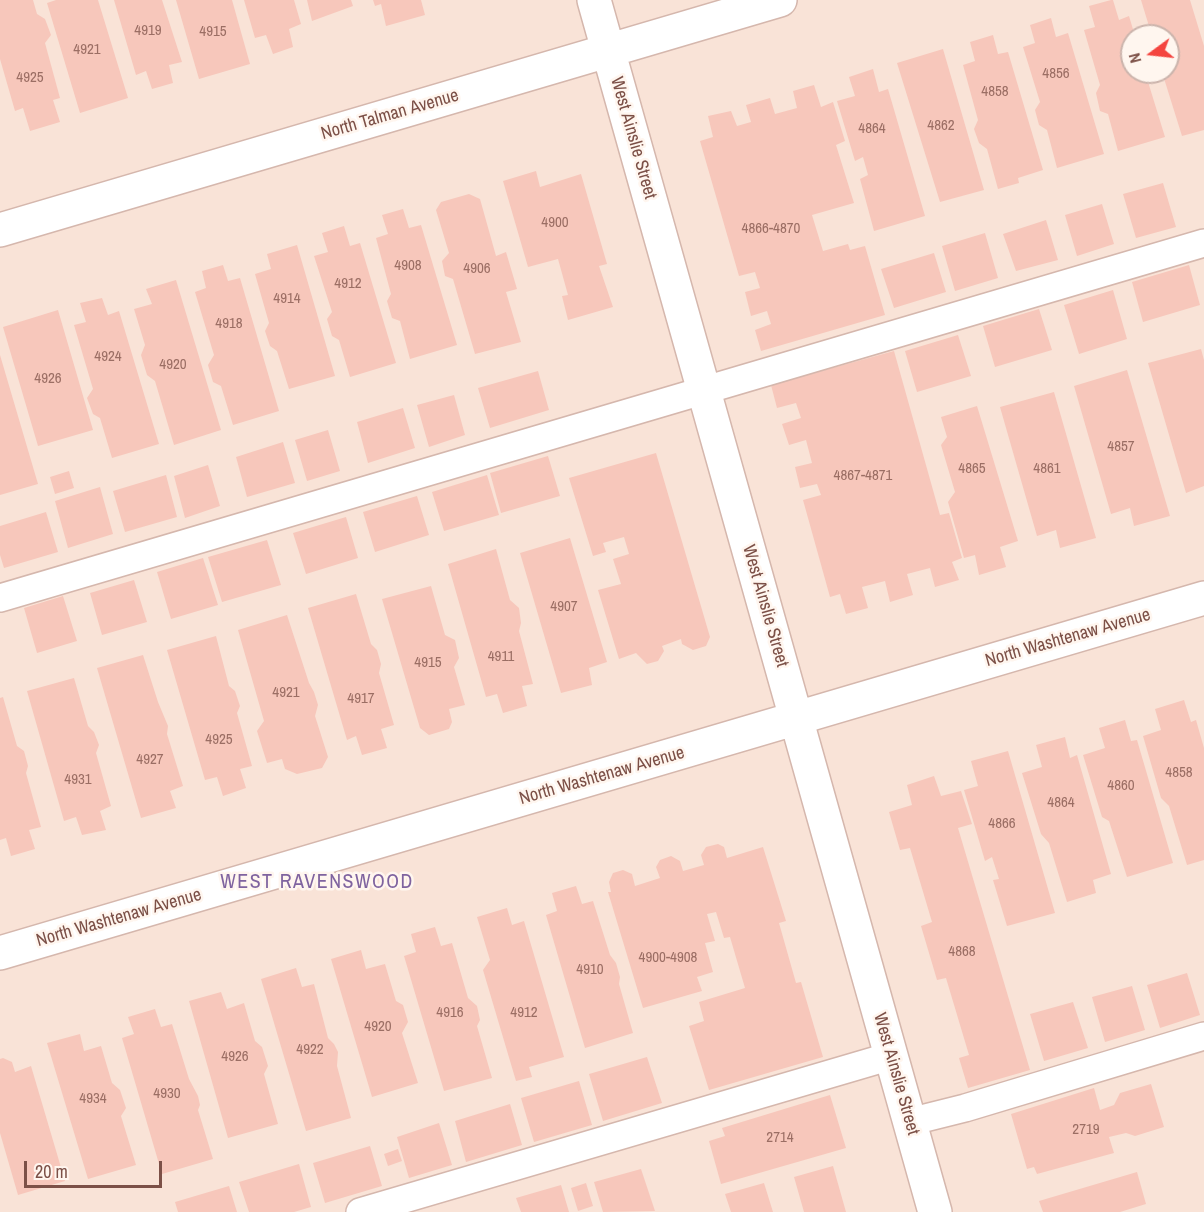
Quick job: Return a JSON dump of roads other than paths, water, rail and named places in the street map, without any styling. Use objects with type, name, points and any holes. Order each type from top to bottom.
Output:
[{"type":"street","name":"West Ainslie Street","points":[[594,0],[935,1212]]},
{"type":"street","name":"North Talman Avenue","points":[[0,230],[780,0]]},
{"type":"street","name":"North Washtenaw Avenue","points":[[0,953],[1204,598]]},
{"type":"lane","points":[[0,598],[1204,243]]},
{"type":"lane","points":[[909,1122],[966,1108],[1204,1036]]},
{"type":"lane","points":[[360,1212],[891,1056]]},
{"type":"district","name":"WEST RAVENSWOOD","points":[[317,883]]}]
